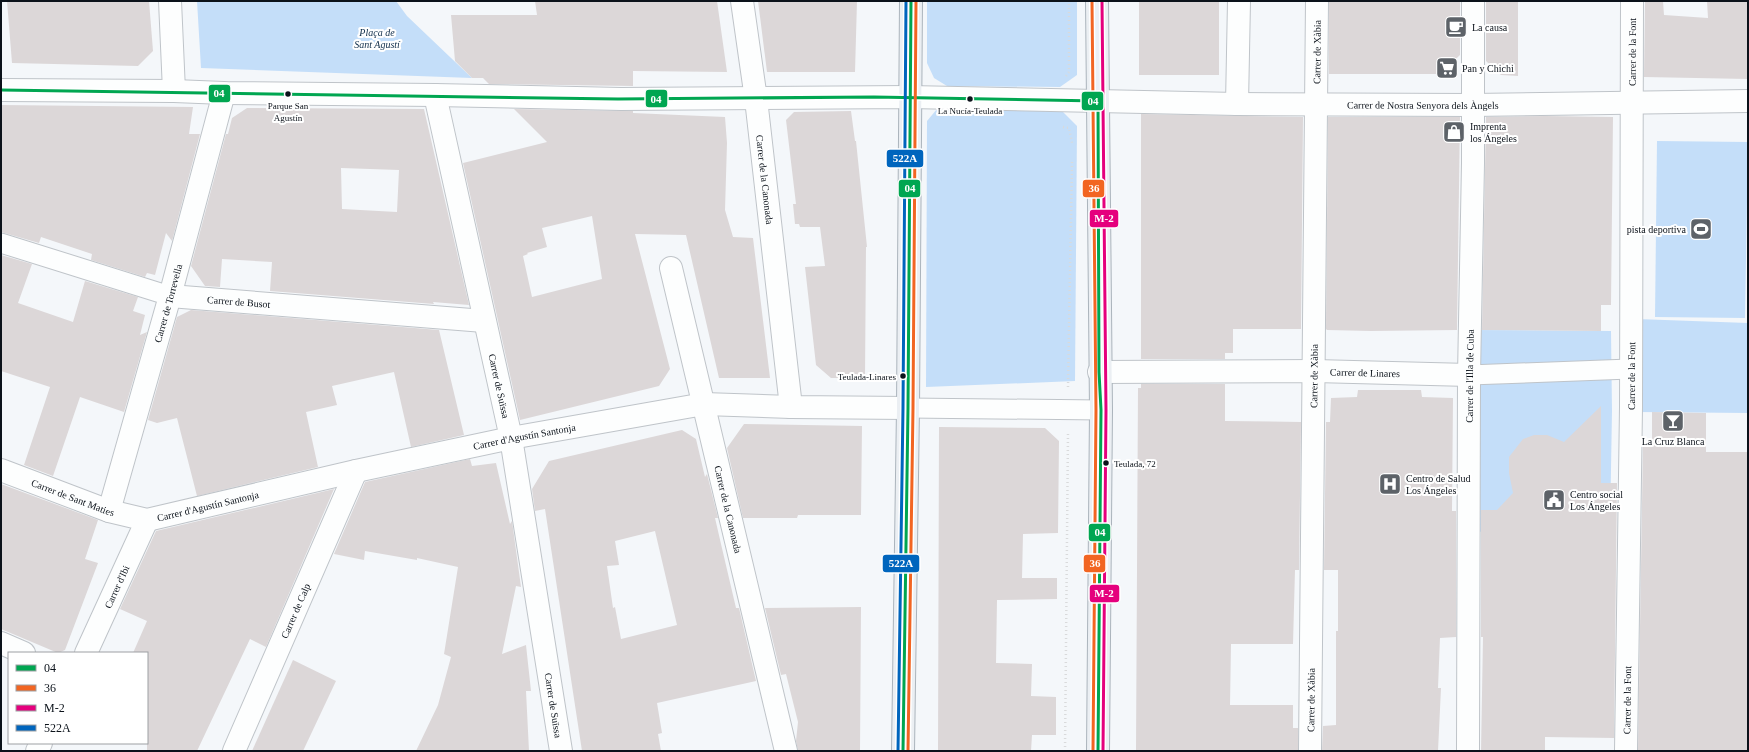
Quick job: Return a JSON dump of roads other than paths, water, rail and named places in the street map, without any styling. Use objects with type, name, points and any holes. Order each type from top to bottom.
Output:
[{"type":"main road","points":[[903,751],[908,408],[911,1]]},
{"type":"main road","points":[[1097,1],[1099,372],[1101,410],[1098,751]]},
{"type":"street","points":[[170,1],[174,91]]},
{"type":"street","name":"Carrer de la Canonada","points":[[742,1],[756,99],[791,407]]},
{"type":"street","points":[[1237,104],[1239,1]]},
{"type":"street","name":"Carrer de Xàbia","points":[[1310,751],[1315,371],[1317,1]]},
{"type":"street","name":"Carrer de l'Illa de Cuba","points":[[1468,751],[1469,374],[1473,163],[1473,1]]},
{"type":"street","name":"Carrer de la Font","points":[[1626,751],[1631,407],[1632,1]]},
{"type":"street","name":"Carrer de Nostra Senyora dels Àngels","points":[[1,90],[174,91],[589,98],[910,98],[1237,104],[1472,106],[1631,104],[1748,100]]},
{"type":"street","name":"Carrer de Torrevella","points":[[109,511],[170,296],[224,93]]},
{"type":"street","name":"Carrer de Suïssa","points":[[435,95],[511,438],[561,751]]},
{"type":"street","name":"Carrer de Busot","points":[[1,243],[170,296],[484,321]]},
{"type":"street","name":"Carrer de la Canonada","points":[[671,268],[786,751]]},
{"type":"street","name":"Carrer de Linares","points":[[1099,372],[1315,371],[1469,374],[1630,369]]},
{"type":"street","name":"Carrer d'Agustín Santonja","points":[[147,520],[356,471],[511,438],[704,404],[791,407],[908,408]]},
{"type":"street","points":[[908,408],[1101,410]]},
{"type":"street","name":"Carrer de Sant Maties","points":[[1,470],[109,511],[147,520]]},
{"type":"street","name":"Carrer de Calp","points":[[234,751],[356,471]]},
{"type":"street","name":"Carrer d'Ibi","points":[[86,652],[147,520]]},
{"type":"street","points":[[1,643],[22,652]]},
{"type":"place","name":"La causa","points":[[1456,27]]},
{"type":"place","name":"Pan y Chichi","points":[[1447,68]]},
{"type":"place","name":"Parque San Agustín","points":[[288,94]]},
{"type":"place","name":"La Nucía-Teulada","points":[[970,99]]},
{"type":"place","name":"Imprenta los Ángeles","points":[[1454,132]]},
{"type":"place","name":"pista deportiva","points":[[1701,229]]},
{"type":"place","name":"Teulada-Linares","points":[[903,376]]},
{"type":"place","name":"La Cruz Blanca","points":[[1673,421]]},
{"type":"place","name":"Teulada, 72","points":[[1106,463]]},
{"type":"place","name":"Centro de Salud Los Ángeles","points":[[1390,484]]},
{"type":"place","name":"Centro social Los Ángeles","points":[[1554,500]]},
{"type":"park label","name":"Plaça de Sant Agustí","points":[[377,38]]}]
